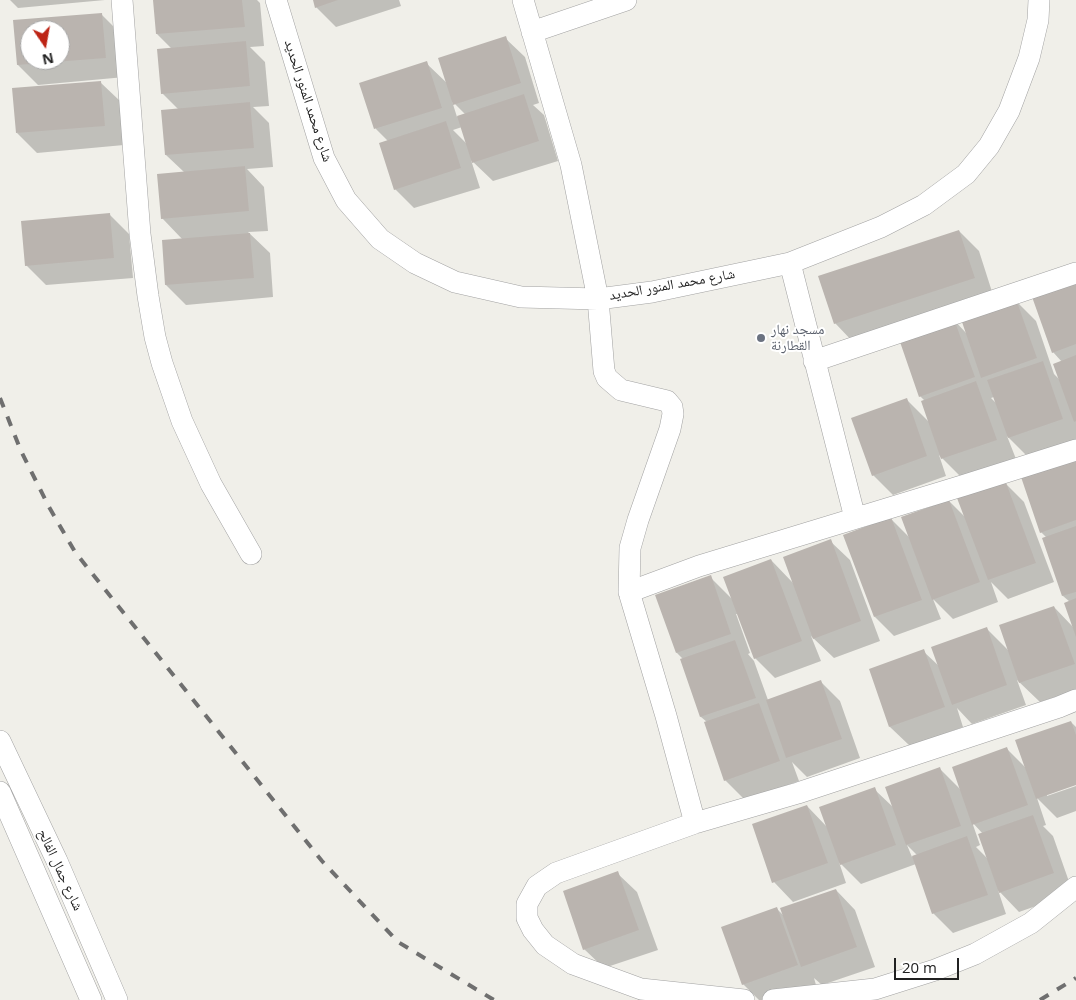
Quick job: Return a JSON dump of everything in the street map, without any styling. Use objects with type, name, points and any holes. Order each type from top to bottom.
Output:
[{"type":"street","points":[[122,0],[140,234],[155,337],[182,421],[211,484],[251,554]]},
{"type":"street","name":"شارع محمد المنور الحديد","points":[[276,0],[324,158],[346,200],[380,239],[415,264],[455,282],[521,296],[598,299],[652,292],[790,263],[881,227],[924,205],[966,174],[989,146],[1009,111],[1029,58],[1038,20],[1039,0]]},
{"type":"street","points":[[523,0],[571,165],[598,299],[604,371],[607,378],[621,390],[667,401],[672,407],[670,429],[630,548],[629,592],[666,716],[695,823]]},
{"type":"street","points":[[532,32],[626,0]]},
{"type":"street","points":[[790,263],[855,518]]},
{"type":"street","points":[[814,361],[1076,273]]},
{"type":"street","points":[[629,592],[699,566],[1076,450]]},
{"type":"street","points":[[744,1000],[641,989],[573,964],[545,945],[533,930],[527,918],[527,904],[537,886],[556,873],[695,823],[808,790],[1076,700]]},
{"type":"street","name":"شارع جمال الفالح","points":[[0,741],[57,861],[118,999]]},
{"type":"street","name":"شارع جمال الفالح","points":[[0,792],[91,1000]]},
{"type":"street","points":[[774,1000],[875,989],[934,970],[975,954],[1031,923],[1076,887]]},
{"type":"building","points":[[153,0],[242,0],[245,27],[156,34]]},
{"type":"building","points":[[313,0],[338,0],[315,8]]},
{"type":"building","points":[[102,13],[106,58],[70,61],[70,20],[20,20],[20,65],[17,65],[13,20]]},
{"type":"building","points":[[506,36],[521,83],[453,105],[438,58]]},
{"type":"building","points":[[246,41],[250,86],[161,94],[157,49]]},
{"type":"building","points":[[427,61],[442,108],[374,129],[359,83]]},
{"type":"building","points":[[101,81],[105,126],[16,133],[12,88]]},
{"type":"building","points":[[524,94],[539,141],[472,163],[457,116]]},
{"type":"building","points":[[250,102],[254,148],[165,155],[161,110]]},
{"type":"building","points":[[446,121],[461,168],[394,190],[379,143]]},
{"type":"building","points":[[245,166],[249,211],[161,219],[157,174]]},
{"type":"building","points":[[110,213],[114,258],[25,266],[21,221]]},
{"type":"building","points":[[959,230],[975,278],[834,324],[818,276]]},
{"type":"building","points":[[250,233],[254,278],[165,285],[162,240]]},
{"type":"building","points":[[1076,279],[1076,344],[1052,353],[1031,294]]},
{"type":"building","points":[[1016,299],[1037,358],[981,378],[961,319]]},
{"type":"building","points":[[954,319],[975,377],[919,397],[899,339]]},
{"type":"building","points":[[1076,355],[1076,421],[1074,422],[1053,364]]},
{"type":"building","points":[[1043,361],[1063,419],[1008,438],[987,380]]},
{"type":"building","points":[[976,381],[997,440],[941,459],[921,401]]},
{"type":"building","points":[[907,398],[927,456],[872,476],[851,418]]},
{"type":"building","points":[[1076,458],[1076,520],[1040,533],[1020,474]]},
{"type":"building","points":[[1005,480],[1036,563],[988,580],[957,498]]},
{"type":"building","points":[[949,500],[980,582],[932,600],[901,517]]},
{"type":"building","points":[[891,517],[922,600],[874,617],[843,535]]},
{"type":"building","points":[[1076,526],[1076,592],[1062,596],[1042,538]]},
{"type":"building","points":[[831,539],[861,621],[813,639],[783,557]]},
{"type":"building","points":[[771,559],[802,641],[754,659],[723,577]]},
{"type":"building","points":[[711,575],[731,634],[676,653],[655,595]]},
{"type":"building","points":[[1076,598],[1076,637],[1064,603]]},
{"type":"building","points":[[1054,606],[1075,664],[1019,683],[999,625]]},
{"type":"building","points":[[987,627],[1007,685],[952,705],[931,647]]},
{"type":"building","points":[[735,640],[756,698],[700,717],[680,659]]},
{"type":"building","points":[[924,649],[945,707],[889,727],[869,669]]},
{"type":"building","points":[[821,680],[842,739],[786,758],[766,700]]},
{"type":"building","points":[[759,703],[780,761],[724,781],[704,722]]},
{"type":"building","points":[[1071,721],[1076,735],[1076,785],[1036,799],[1015,740]]},
{"type":"building","points":[[1007,747],[1028,805],[972,825],[952,767]]},
{"type":"building","points":[[940,767],[961,826],[906,845],[885,787]]},
{"type":"building","points":[[875,787],[896,845],[840,865],[819,807]]},
{"type":"building","points":[[807,805],[828,863],[772,883],[752,824]]},
{"type":"building","points":[[1033,815],[1054,873],[999,893],[978,834]]},
{"type":"building","points":[[967,836],[988,895],[932,914],[912,856]]},
{"type":"building","points":[[618,871],[639,930],[583,950],[563,891]]},
{"type":"building","points":[[836,889],[857,947],[801,967],[780,908]]},
{"type":"building","points":[[777,907],[798,965],[742,985],[721,927]]},
{"type":"railway","points":[[0,398],[21,451],[49,507],[75,552],[322,861],[398,942],[494,1000]]},
{"type":"railway","points":[[1040,1000],[1076,978]]},
{"type":"place","name":"مسجد نهار القطارنة","points":[[761,338]]}]
